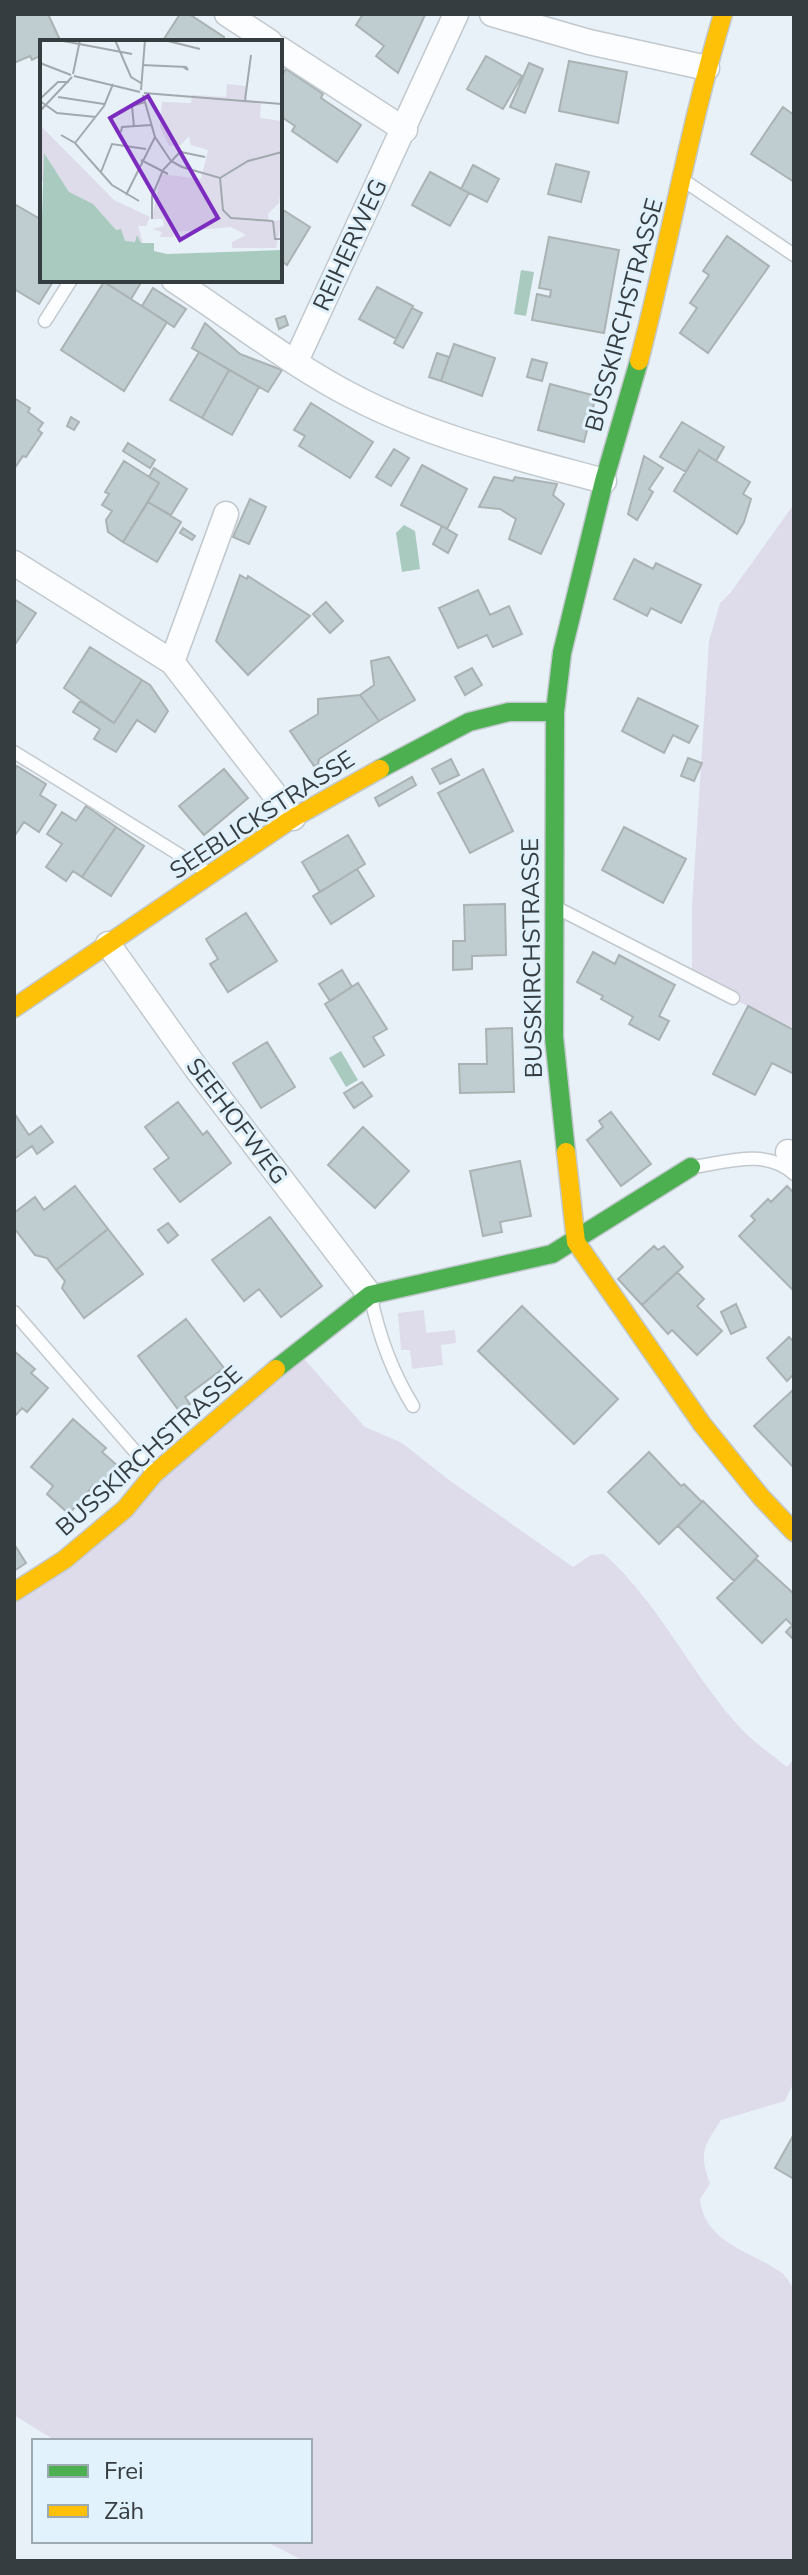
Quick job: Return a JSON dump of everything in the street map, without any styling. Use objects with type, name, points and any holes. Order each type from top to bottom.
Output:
[{"type":"street","points":[[227,14],[259,39]]},
{"type":"street","name":"REIHERWEG","points":[[296,361],[456,14]]},
{"type":"street","points":[[492,14],[589,42],[707,68]]},
{"type":"street","name":"BUSSKIRCHSTRASSE","points":[[14,1592],[64,1560],[125,1509],[154,1474],[297,1351],[370,1295],[531,1261],[576,1242],[554,1037],[552,906],[555,712],[562,653],[604,481],[637,369],[707,68],[723,14]]},
{"type":"street","points":[[282,50],[405,130]]},
{"type":"street","points":[[177,282],[353,397],[421,428],[604,481]]},
{"type":"street","points":[[172,662],[226,514]]},
{"type":"street","points":[[14,563],[172,662],[293,818]]},
{"type":"street","name":"SEEBLICKSTRASSE","points":[[14,1008],[293,818],[347,786],[469,722],[509,712],[555,712]]},
{"type":"street","name":"SEEHOFWEG","points":[[108,944],[196,1068],[370,1295]]},
{"type":"street","points":[[691,1167],[576,1242],[702,1424],[761,1497],[794,1532]]},
{"type":"lane","points":[[683,181],[794,255]]},
{"type":"lane","points":[[45,321],[70,282]]},
{"type":"lane","points":[[14,752],[211,875]]},
{"type":"lane","points":[[552,906],[733,998]]},
{"type":"lane","points":[[691,1167],[757,1158],[772,1160],[786,1167],[792,1161]]},
{"type":"lane","points":[[370,1295],[377,1326],[398,1382],[413,1406]]},
{"type":"lane","points":[[14,1312],[154,1474]]},
{"type":"shaded area","points":[[521,270],[534,272],[526,316],[514,314]]},
{"type":"shaded area","points":[[794,504],[794,1028],[733,999],[692,972],[692,906],[709,641],[720,603]]},
{"type":"shaded area","points":[[404,525],[415,531],[420,569],[402,572],[396,533]]},
{"type":"shaded area","points":[[341,1051],[358,1080],[346,1087],[329,1058]]},
{"type":"shaded area","points":[[424,1310],[426,1333],[455,1330],[456,1343],[441,1345],[443,1365],[412,1369],[410,1350],[401,1350],[398,1313]]},
{"type":"shaded area","points":[[297,1351],[365,1427],[402,1443],[573,1567],[591,1555],[604,1554],[641,1593],[703,1681],[742,1729],[787,1767],[794,1759],[794,2082],[785,2101],[721,2120],[705,2150],[710,2184],[700,2199],[703,2214],[720,2236],[782,2273],[794,2289],[794,2561],[304,2561],[269,2543],[312,2543],[312,2439],[53,2439],[14,2415],[14,1592]]},
{"type":"building","points":[[14,14],[48,14],[60,40],[40,40],[40,56],[32,60],[30,56],[14,63]]},
{"type":"building","points":[[180,14],[189,14],[224,37],[223,40],[163,40]]},
{"type":"building","points":[[363,14],[425,15],[398,73],[376,56],[384,46],[356,25]]},
{"type":"building","points":[[486,56],[522,76],[503,109],[467,89]]},
{"type":"building","points":[[569,61],[627,72],[618,123],[559,111]]},
{"type":"building","points":[[529,63],[543,69],[525,113],[510,107]]},
{"type":"building","points":[[286,69],[361,125],[337,162],[292,131],[295,126],[282,117],[282,75]]},
{"type":"building","points":[[783,107],[794,115],[794,182],[751,154]]},
{"type":"building","points":[[556,164],[589,172],[581,202],[548,194]]},
{"type":"building","points":[[473,165],[499,179],[487,202],[461,189]]},
{"type":"building","points":[[430,172],[469,193],[450,226],[412,205]]},
{"type":"building","points":[[16,205],[40,219],[40,282],[53,282],[39,304],[14,289]]},
{"type":"building","points":[[282,209],[310,227],[287,265],[282,261]]},
{"type":"building","points":[[727,236],[769,266],[708,353],[680,333],[697,308],[690,303],[709,275],[703,271]]},
{"type":"building","points":[[549,237],[619,250],[604,333],[532,320],[537,294],[550,297],[551,290],[539,288]]},
{"type":"building","points":[[104,282],[141,282],[131,299]]},
{"type":"building","points":[[104,282],[167,322],[124,391],[61,350]]},
{"type":"building","points":[[377,287],[413,306],[396,339],[359,319]]},
{"type":"building","points":[[153,288],[186,309],[174,327],[142,306]]},
{"type":"building","points":[[412,308],[422,313],[403,348],[394,343]]},
{"type":"building","points":[[285,316],[288,325],[279,329],[276,319]]},
{"type":"building","points":[[205,323],[240,354],[282,370],[268,392],[192,348]]},
{"type":"building","points":[[454,344],[495,358],[482,396],[441,381]]},
{"type":"building","points":[[199,352],[229,370],[202,418],[170,400]]},
{"type":"building","points":[[437,353],[449,357],[441,381],[429,377]]},
{"type":"building","points":[[532,359],[547,363],[542,381],[527,377]]},
{"type":"building","points":[[229,370],[259,387],[232,435],[202,418]]},
{"type":"building","points":[[550,384],[596,396],[584,442],[538,430]]},
{"type":"building","points":[[14,398],[30,408],[28,412],[43,423],[38,430],[42,433],[14,469]]},
{"type":"building","points":[[311,403],[373,442],[350,478],[299,446],[305,436],[294,430]]},
{"type":"building","points":[[71,417],[79,422],[74,430],[67,426]]},
{"type":"building","points":[[682,422],[724,447],[716,461],[699,450],[686,472],[660,457]]},
{"type":"building","points":[[128,443],[155,460],[150,468],[123,451]]},
{"type":"building","points":[[394,449],[409,458],[391,486],[376,477]]},
{"type":"building","points":[[699,450],[750,482],[743,494],[751,499],[737,534],[674,491]]},
{"type":"building","points":[[644,456],[663,468],[649,489],[653,492],[637,520],[628,514]]},
{"type":"building","points":[[124,461],[159,483],[123,542],[108,532],[106,520],[112,511],[102,505],[109,494],[105,492]]},
{"type":"building","points":[[422,465],[467,489],[447,529],[401,505]]},
{"type":"building","points":[[154,468],[187,489],[171,515],[148,502],[159,483],[149,477]]},
{"type":"building","points":[[494,477],[557,484],[553,495],[564,504],[541,554],[509,539],[516,519],[500,509],[479,507]]},
{"type":"building","points":[[250,499],[266,507],[249,544],[233,537]]},
{"type":"building","points":[[148,502],[181,522],[157,562],[123,542]]},
{"type":"building","points":[[442,526],[457,535],[448,553],[433,544]]},
{"type":"building","points":[[183,528],[195,536],[192,540],[180,533]]},
{"type":"building","points":[[634,559],[653,569],[656,563],[701,585],[681,623],[651,608],[647,616],[614,599]]},
{"type":"building","points":[[240,575],[247,579],[248,576],[310,616],[248,675],[216,641]]},
{"type":"building","points":[[478,590],[490,615],[509,606],[522,634],[493,647],[487,635],[458,648],[439,608]]},
{"type":"building","points":[[14,599],[36,613],[14,646]]},
{"type":"building","points":[[326,602],[343,621],[330,633],[313,614]]},
{"type":"building","points":[[90,647],[142,680],[114,723],[64,688]]},
{"type":"building","points":[[389,657],[415,700],[379,721],[360,695],[374,685],[371,661]]},
{"type":"building","points":[[472,668],[482,685],[465,695],[455,677]]},
{"type":"building","points":[[142,680],[150,685],[168,711],[155,732],[137,720],[116,752],[94,739],[100,729],[73,712],[80,701],[114,723]]},
{"type":"building","points":[[360,695],[379,721],[319,759],[318,765],[314,766],[290,731],[318,714],[318,699]]},
{"type":"building","points":[[638,698],[698,726],[689,743],[673,735],[664,753],[622,731]]},
{"type":"building","points":[[688,758],[702,763],[694,781],[681,776]]},
{"type":"building","points":[[451,759],[459,775],[440,784],[432,769]]},
{"type":"building","points":[[17,766],[46,784],[40,795],[56,805],[39,832],[24,822],[14,837],[14,772]]},
{"type":"building","points":[[224,769],[248,798],[204,835],[179,806]]},
{"type":"building","points":[[483,769],[513,831],[470,853],[438,793]]},
{"type":"building","points":[[412,777],[416,785],[379,806],[375,798]]},
{"type":"building","points":[[86,806],[116,827],[82,877],[73,871],[66,881],[46,867],[62,844],[47,834],[62,812],[76,821]]},
{"type":"building","points":[[116,827],[144,846],[111,896],[82,877]]},
{"type":"building","points":[[624,827],[686,859],[663,903],[602,870]]},
{"type":"building","points":[[348,835],[365,864],[320,892],[302,862]]},
{"type":"building","points":[[357,869],[374,896],[331,924],[313,896]]},
{"type":"building","points":[[505,904],[506,955],[472,956],[472,969],[453,970],[453,941],[465,941],[464,905]]},
{"type":"building","points":[[246,913],[277,961],[228,992],[210,964],[218,959],[206,939]]},
{"type":"building","points":[[593,952],[615,964],[619,955],[675,985],[659,1016],[669,1021],[659,1040],[629,1024],[633,1017],[577,982]]},
{"type":"building","points":[[342,970],[352,987],[330,1001],[319,984]]},
{"type":"building","points":[[358,983],[387,1029],[373,1037],[384,1055],[364,1067],[325,1004]]},
{"type":"building","points":[[748,1006],[794,1030],[794,1074],[772,1063],[755,1095],[713,1074]]},
{"type":"building","points":[[512,1028],[514,1092],[460,1093],[459,1064],[487,1064],[486,1029]]},
{"type":"building","points":[[267,1042],[295,1087],[261,1108],[233,1063]]},
{"type":"building","points":[[362,1082],[372,1096],[354,1108],[344,1093]]},
{"type":"building","points":[[178,1102],[203,1135],[207,1131],[231,1163],[180,1202],[154,1169],[169,1158],[145,1127]]},
{"type":"building","points":[[611,1112],[651,1164],[621,1186],[587,1140],[603,1127],[599,1121]]},
{"type":"building","points":[[14,1113],[29,1135],[41,1126],[53,1142],[37,1154],[32,1146],[14,1159]]},
{"type":"building","points":[[363,1127],[409,1171],[375,1208],[328,1165]]},
{"type":"building","points":[[520,1161],[531,1216],[500,1222],[502,1232],[483,1236],[470,1171]]},
{"type":"building","points":[[75,1186],[108,1229],[56,1270],[47,1258],[35,1255],[14,1228],[14,1213],[35,1197],[44,1210]]},
{"type":"building","points":[[787,1186],[794,1193],[794,1291],[739,1236],[755,1220],[751,1216]]},
{"type":"building","points":[[270,1217],[322,1286],[281,1317],[259,1289],[244,1301],[212,1260]]},
{"type":"building","points":[[168,1223],[178,1235],[168,1243],[158,1230]]},
{"type":"building","points":[[108,1229],[143,1274],[84,1318],[62,1288],[65,1281],[56,1270]]},
{"type":"building","points":[[654,1246],[658,1250],[664,1246],[683,1267],[642,1305],[618,1279]]},
{"type":"building","points":[[677,1272],[704,1299],[697,1306],[722,1331],[697,1355],[672,1330],[668,1334],[642,1305]]},
{"type":"building","points":[[736,1304],[746,1327],[731,1334],[721,1312]]},
{"type":"building","points":[[522,1306],[618,1399],[574,1444],[478,1351]]},
{"type":"building","points":[[186,1319],[224,1368],[185,1397],[190,1404],[180,1412],[138,1356]]},
{"type":"building","points":[[789,1337],[794,1342],[794,1374],[787,1381],[767,1358]]},
{"type":"building","points":[[14,1351],[35,1369],[31,1373],[48,1388],[27,1412],[22,1408],[14,1417]]},
{"type":"building","points":[[794,1390],[794,1468],[754,1426]]},
{"type":"building","points":[[73,1419],[106,1448],[102,1452],[119,1467],[98,1490],[93,1486],[69,1514],[47,1494],[53,1486],[31,1467]]},
{"type":"building","points":[[649,1452],[681,1486],[684,1484],[702,1502],[659,1544],[608,1492]]},
{"type":"building","points":[[703,1501],[758,1556],[734,1581],[678,1526]]},
{"type":"building","points":[[14,1548],[26,1563],[14,1571]]},
{"type":"building","points":[[756,1559],[794,1594],[794,1623],[792,1625],[786,1619],[762,1643],[717,1598]]},
{"type":"building","points":[[794,1623],[794,1640],[786,1632]]},
{"type":"building","points":[[794,2134],[794,2179],[775,2168]]},
{"type":"traffic: fast","points":[[566,1152],[554,1037],[555,712],[562,653],[604,481],[639,361]]},
{"type":"traffic: fast","points":[[380,769],[469,722],[509,712],[555,712]]},
{"type":"traffic: fast","points":[[276,1369],[370,1295],[552,1254],[691,1167]]},
{"type":"traffic: slow","points":[[639,361],[723,14]]},
{"type":"traffic: slow","points":[[14,1008],[293,818],[380,769]]},
{"type":"traffic: slow","points":[[566,1152],[576,1242],[702,1424],[761,1497],[794,1532]]},
{"type":"traffic: slow","points":[[14,1592],[64,1560],[125,1509],[154,1474],[276,1369]]}]
